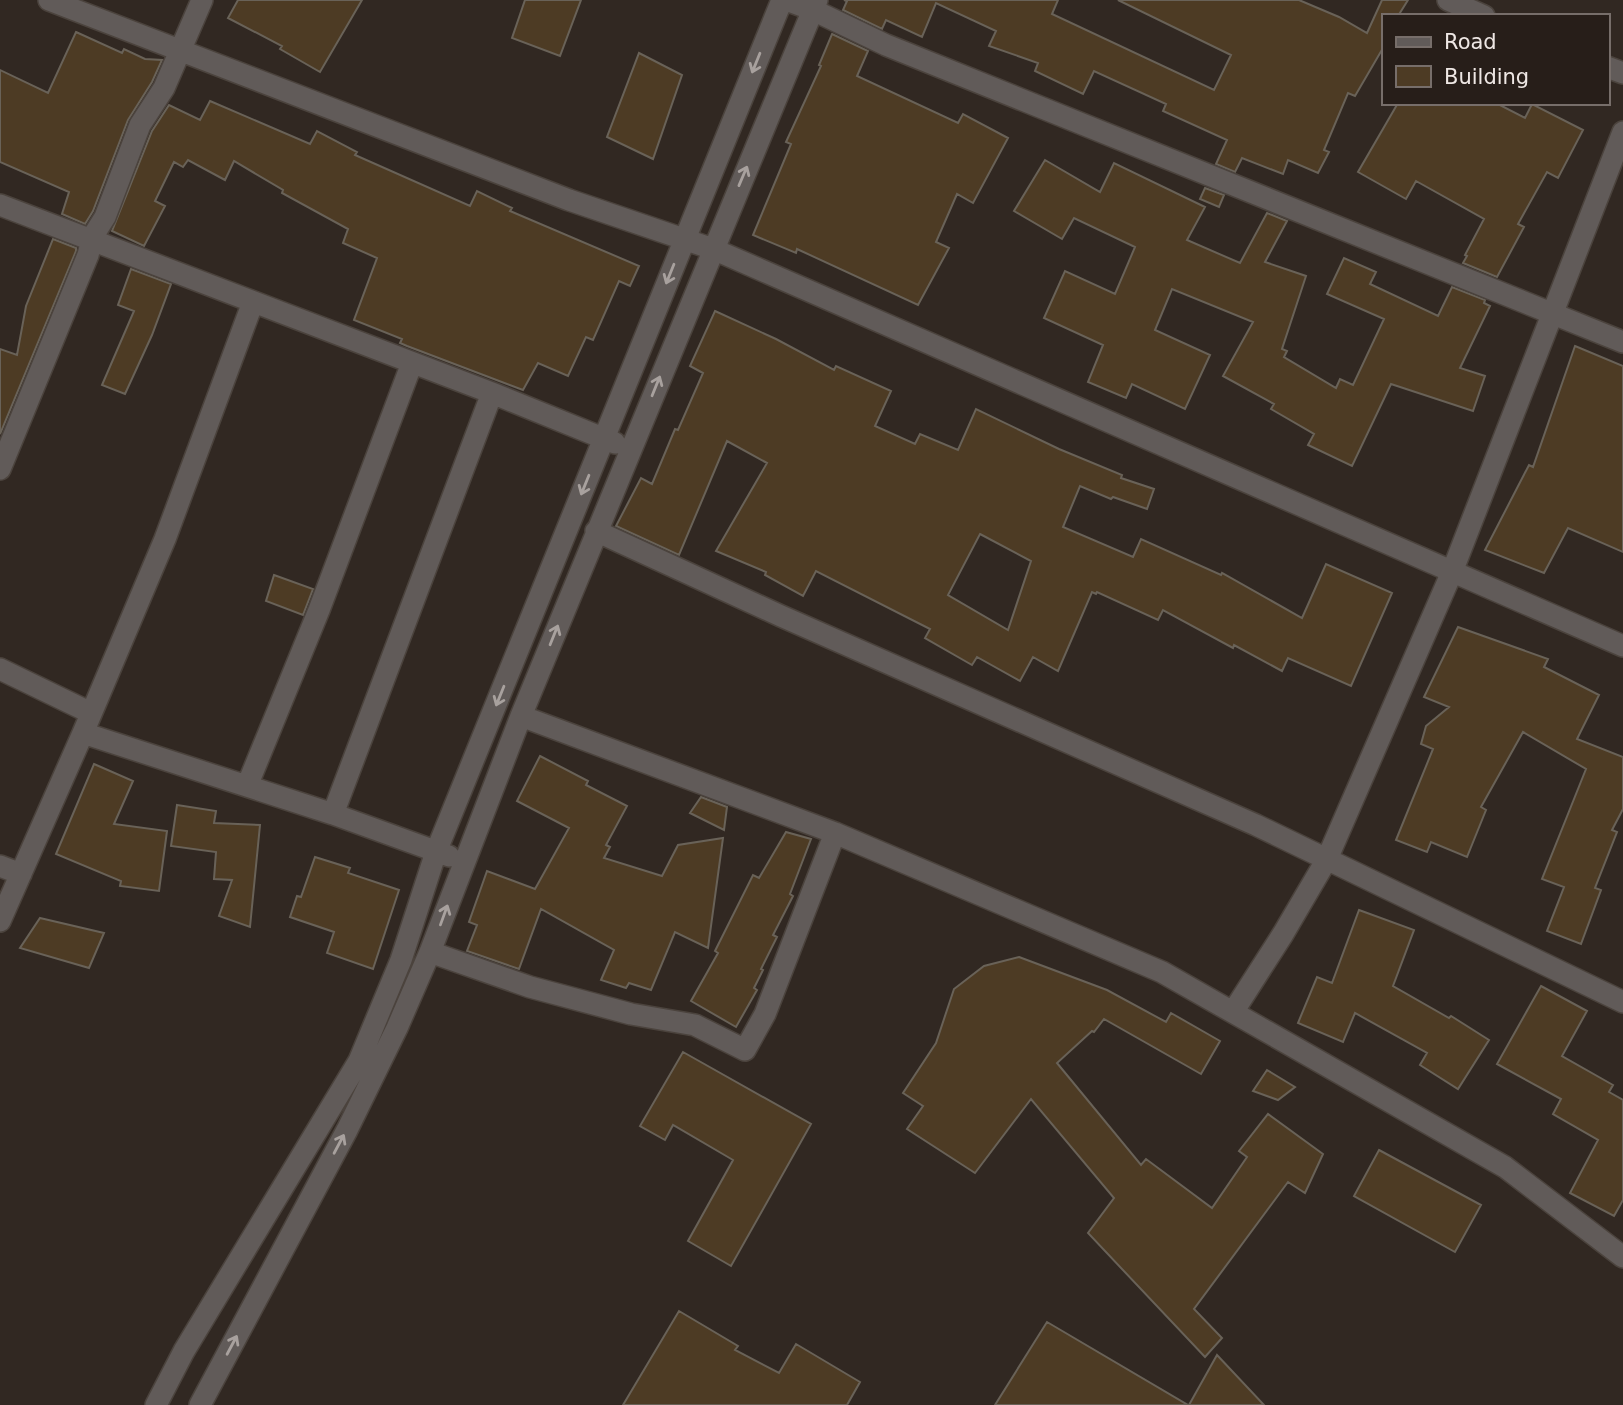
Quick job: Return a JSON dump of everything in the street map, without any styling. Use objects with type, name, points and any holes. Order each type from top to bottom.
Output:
[{"type":"street","points":[[49,0],[556,195],[713,249],[1623,646]]},
{"type":"street","points":[[0,469],[88,255],[91,240],[105,217],[140,125],[164,88],[202,0]]},
{"type":"street","points":[[156,1405],[184,1351],[359,1061],[401,960],[436,852],[684,239],[784,0],[815,5],[886,45],[1623,342]]},
{"type":"street","points":[[1448,0],[1480,14]]},
{"type":"street","points":[[200,1405],[347,1130],[397,1028],[596,531],[815,5]]},
{"type":"street","points":[[1233,1012],[1327,859],[1452,572],[1623,132]]},
{"type":"street","points":[[0,205],[492,393],[630,449]]},
{"type":"street","points":[[0,921],[165,539],[253,302]]},
{"type":"street","points":[[247,786],[319,610],[412,363]]},
{"type":"street","points":[[333,814],[492,393]]},
{"type":"street","points":[[596,531],[793,622],[1244,820],[1623,1002]]},
{"type":"street","points":[[0,668],[91,713]]},
{"type":"street","points":[[521,716],[835,832],[1162,972],[1505,1167],[1623,1257]]},
{"type":"street","points":[[83,733],[333,814],[464,862]]},
{"type":"street","points":[[430,951],[530,986],[631,1014],[695,1025],[745,1050],[765,1014],[835,832]]},
{"type":"street","points":[[0,866],[21,874]]},
{"type":"building","points":[[238,0],[362,0],[320,72],[280,49],[282,46],[228,18]]},
{"type":"building","points":[[525,0],[581,0],[560,56],[512,38]]},
{"type":"building","points":[[844,0],[1058,0],[1052,14],[1214,90],[1231,55],[1118,0],[1299,0],[1339,17],[1367,33],[1382,0],[1408,0],[1399,14],[1382,14],[1382,50],[1355,96],[1348,93],[1324,150],[1329,152],[1318,173],[1288,160],[1283,174],[1242,158],[1235,172],[1216,164],[1227,140],[1163,111],[1166,104],[1094,71],[1083,94],[1035,71],[1038,63],[989,46],[996,31],[936,3],[922,37],[886,20],[882,29],[843,10],[847,1]]},
{"type":"building","points":[[76,32],[122,53],[124,49],[145,59],[162,60],[152,82],[128,120],[93,211],[85,224],[62,214],[69,192],[0,162],[0,70],[48,93]]},
{"type":"building","points":[[832,34],[868,51],[857,76],[958,123],[963,114],[1008,138],[973,203],[957,194],[936,242],[949,248],[918,305],[797,249],[796,253],[753,235],[791,144],[786,142],[821,66],[819,65]]},
{"type":"building","points":[[639,53],[682,75],[653,159],[607,137]]},
{"type":"building","points":[[210,101],[310,144],[317,131],[357,152],[355,155],[470,206],[477,191],[512,208],[510,211],[639,266],[630,286],[619,281],[593,340],[586,337],[568,376],[538,363],[523,390],[407,346],[400,343],[402,339],[354,320],[377,258],[343,243],[348,229],[282,193],[283,190],[234,161],[225,180],[188,160],[183,167],[174,162],[155,201],[165,206],[144,246],[112,231],[152,131],[169,105],[200,120]]},
{"type":"building","points":[[1397,105],[1500,105],[1525,118],[1534,105],[1583,130],[1558,178],[1547,172],[1518,224],[1524,227],[1497,277],[1463,263],[1484,219],[1416,181],[1406,199],[1358,172]]},
{"type":"building","points":[[1045,160],[1100,192],[1114,163],[1205,207],[1187,240],[1240,263],[1267,213],[1287,221],[1265,262],[1306,276],[1282,349],[1287,351],[1284,357],[1336,388],[1340,379],[1353,385],[1384,319],[1327,294],[1344,258],[1376,272],[1370,284],[1438,316],[1452,287],[1485,300],[1484,303],[1490,306],[1460,368],[1485,376],[1473,411],[1391,384],[1352,466],[1308,445],[1314,434],[1271,409],[1274,404],[1223,376],[1253,322],[1172,289],[1155,330],[1210,355],[1185,409],[1132,384],[1126,398],[1088,382],[1103,345],[1044,318],[1065,271],[1115,294],[1135,247],[1074,218],[1062,239],[1014,211]]},
{"type":"building","points":[[1205,188],[1224,195],[1219,207],[1200,199]]},
{"type":"building","points":[[53,239],[76,248],[76,251],[0,434],[0,349],[17,355],[26,306]]},
{"type":"building","points":[[131,269],[171,284],[152,335],[125,394],[102,385],[134,311],[118,305]]},
{"type":"building","points":[[715,311],[834,370],[836,366],[891,391],[875,426],[915,444],[920,434],[958,450],[976,409],[1059,449],[1122,475],[1121,478],[1154,489],[1147,509],[1113,497],[1111,499],[1080,486],[1063,527],[1133,557],[1141,539],[1221,575],[1222,573],[1302,618],[1326,564],[1392,593],[1351,686],[1288,658],[1282,671],[1163,610],[1158,620],[1097,592],[1092,592],[1058,671],[1033,657],[1020,681],[977,657],[972,665],[925,638],[930,629],[816,571],[803,596],[765,575],[766,572],[716,551],[767,463],[727,441],[679,555],[616,526],[641,478],[652,484],[675,429],[678,430],[703,373],[690,366]],"holes":[[[980,534],[1031,561],[1008,630],[948,595]]]},
{"type":"building","points":[[1575,346],[1623,366],[1623,552],[1568,528],[1544,573],[1485,550],[1529,465],[1533,467]]},
{"type":"building","points":[[274,575],[313,589],[303,615],[266,601]]},
{"type":"building","points":[[1458,627],[1548,659],[1544,667],[1599,695],[1577,739],[1623,757],[1623,809],[1612,830],[1617,832],[1595,888],[1601,890],[1581,944],[1547,931],[1564,887],[1542,879],[1586,769],[1523,732],[1481,807],[1486,810],[1467,857],[1431,842],[1427,852],[1396,840],[1433,749],[1421,744],[1426,726],[1449,707],[1424,697]]},
{"type":"building","points":[[540,756],[588,781],[586,785],[627,806],[606,845],[610,847],[604,858],[662,876],[678,845],[723,838],[708,948],[675,932],[651,990],[629,983],[626,988],[601,980],[614,950],[541,909],[519,969],[467,951],[477,925],[469,922],[487,871],[535,889],[569,828],[517,801]]},
{"type":"building","points":[[94,764],[133,781],[114,824],[167,831],[159,891],[120,886],[121,881],[56,854]]},
{"type":"building","points":[[701,797],[727,807],[724,830],[690,813]]},
{"type":"building","points":[[177,805],[216,811],[214,823],[260,825],[250,927],[219,916],[232,880],[214,879],[216,852],[171,846]]},
{"type":"building","points":[[786,832],[811,839],[790,894],[793,896],[773,935],[777,937],[754,988],[757,990],[736,1027],[691,1001],[718,953],[715,951],[753,875],[759,878]]},
{"type":"building","points":[[315,857],[350,868],[348,873],[399,890],[373,969],[327,953],[334,932],[290,917],[297,896],[301,897]]},
{"type":"building","points":[[1359,910],[1414,930],[1393,986],[1449,1018],[1451,1016],[1489,1040],[1458,1089],[1420,1065],[1427,1053],[1355,1013],[1343,1042],[1298,1023],[1317,977],[1332,983]]},
{"type":"building","points":[[40,918],[104,933],[89,968],[20,948]]},
{"type":"building","points":[[1019,957],[1107,990],[1166,1022],[1171,1013],[1220,1041],[1201,1074],[1104,1019],[1094,1032],[1057,1063],[1141,1165],[1146,1159],[1212,1208],[1247,1157],[1239,1151],[1268,1114],[1323,1154],[1305,1193],[1288,1182],[1194,1309],[1222,1338],[1205,1357],[1088,1233],[1114,1198],[1031,1099],[975,1173],[907,1129],[923,1106],[903,1093],[936,1043],[954,989],[984,966]]},
{"type":"building","points":[[1541,986],[1587,1011],[1562,1056],[1613,1085],[1609,1092],[1623,1100],[1623,1200],[1614,1216],[1570,1193],[1598,1140],[1553,1114],[1561,1099],[1497,1064]]},
{"type":"building","points":[[683,1052],[811,1124],[731,1266],[688,1241],[733,1160],[673,1125],[665,1140],[640,1126]]},
{"type":"building","points":[[1267,1070],[1295,1087],[1278,1100],[1253,1091]]},
{"type":"building","points":[[1379,1150],[1481,1205],[1455,1252],[1354,1196]]},
{"type":"building","points":[[679,1311],[738,1346],[735,1350],[779,1373],[796,1344],[860,1382],[847,1405],[623,1405]]},
{"type":"building","points":[[1047,1322],[1188,1405],[995,1405]]},
{"type":"building","points":[[1217,1355],[1264,1405],[1189,1405]]}]
